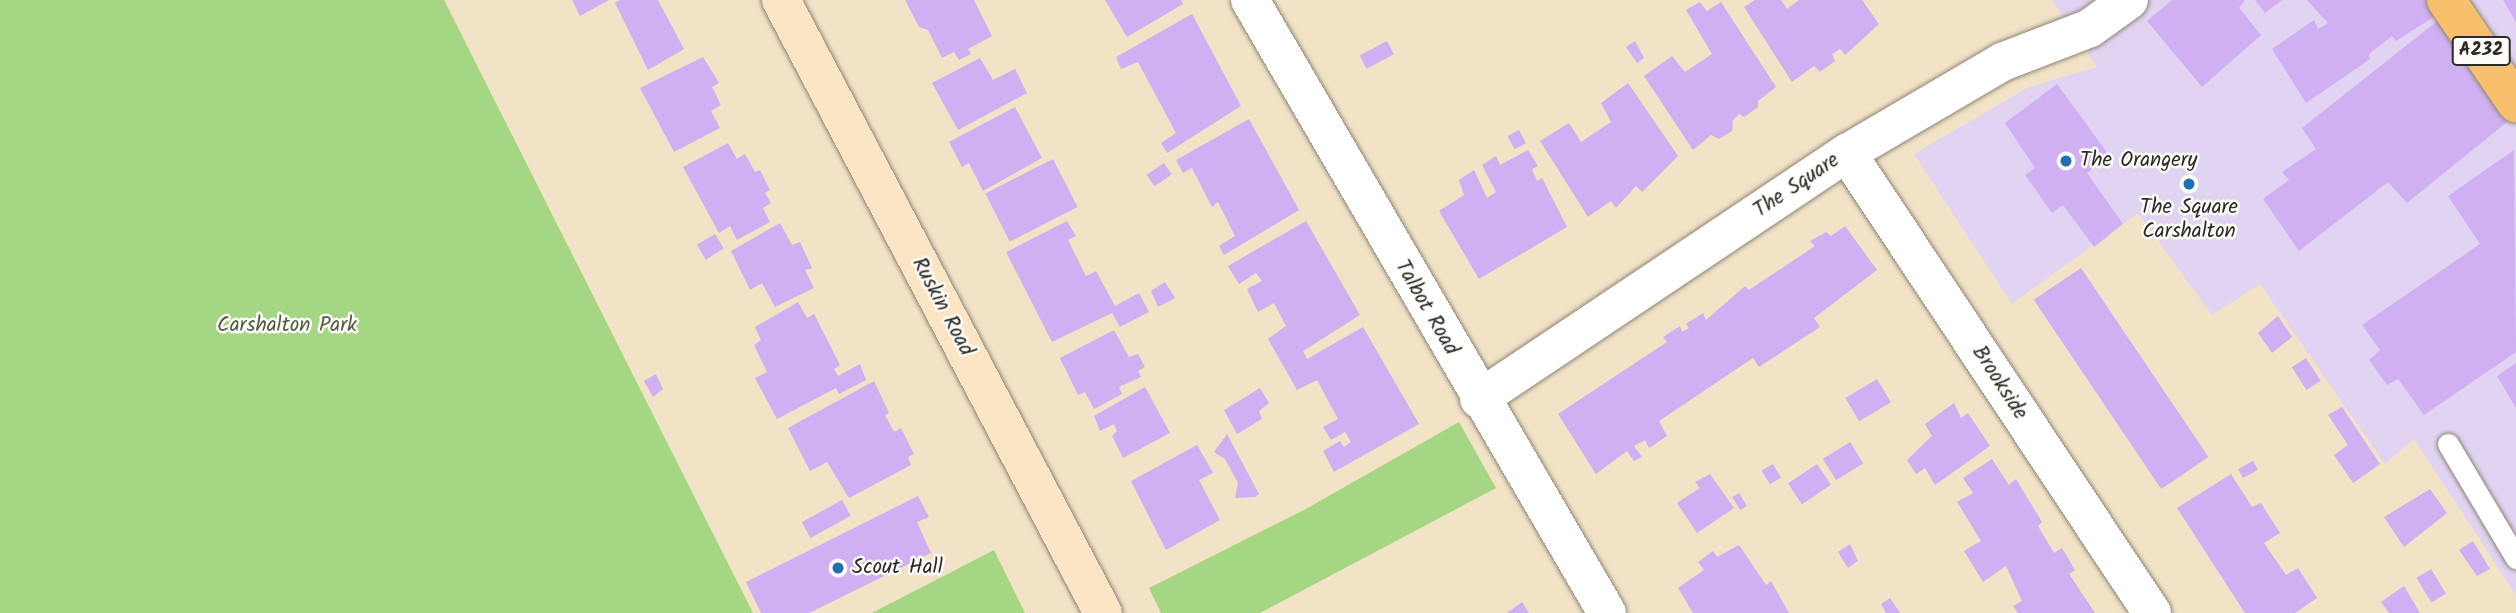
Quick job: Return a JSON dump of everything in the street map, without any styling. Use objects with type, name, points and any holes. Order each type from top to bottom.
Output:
[{"type":"highway","name":"A232","points":[[2446,0],[2516,103]]},
{"type":"main road","name":"Ruskin Road","points":[[781,0],[1103,613]]},
{"type":"street","name":"Talbot Road","points":[[1250,0],[1479,399],[1607,613]]},
{"type":"street","name":"The Square","points":[[1479,399],[1847,153],[2002,62],[2090,28],[2129,0]]},
{"type":"street","name":"Brookside","points":[[1847,153],[2152,613]]},
{"type":"lane","points":[[2448,444],[2516,558]]},
{"type":"shaded area","points":[[2052,0],[2516,0],[2516,595],[2414,439],[2385,464],[2260,284],[2212,315],[2138,213],[2012,304],[1914,154],[2029,87],[2097,67]]},
{"type":"green space","name":"Carshalton Park","points":[[0,0],[444,0],[753,613],[0,613]]},
{"type":"green space","points":[[1459,422],[1496,488],[1260,613],[1161,613],[1149,588],[1304,510]]},
{"type":"green space","points":[[994,550],[1025,613],[872,613]]},
{"type":"building","points":[[572,0],[609,0],[580,16]]},
{"type":"building","points":[[620,0],[658,0],[684,49],[648,70],[615,3]]},
{"type":"building","points":[[905,0],[974,0],[992,36],[968,49],[971,54],[959,60],[954,52],[942,58],[928,30],[919,27]]},
{"type":"building","points":[[1105,0],[1181,0],[1183,4],[1127,37]]},
{"type":"building","points":[[1755,0],[1781,0],[1787,9],[1799,0],[1862,0],[1879,24],[1845,55],[1840,49],[1832,54],[1835,61],[1820,72],[1814,66],[1792,82],[1744,7]]},
{"type":"building","points":[[2172,0],[2245,0],[2239,8],[2261,35],[2202,87],[2147,21]]},
{"type":"building","points":[[2255,0],[2282,0],[2265,13]]},
{"type":"building","points":[[2307,0],[2428,0],[2438,14],[2396,41],[2392,36],[2369,54],[2370,59],[2306,103],[2272,49],[2314,20],[2318,29],[2328,23]]},
{"type":"building","points":[[2503,0],[2516,0],[2516,22]]},
{"type":"building","points":[[1700,2],[1707,11],[1721,2],[1776,87],[1758,101],[1758,107],[1744,117],[1739,114],[1733,120],[1732,131],[1719,139],[1711,135],[1693,150],[1644,76],[1672,56],[1685,72],[1712,54],[1686,10]]},
{"type":"building","points":[[1192,14],[1241,106],[1167,153],[1161,143],[1176,133],[1138,62],[1121,69],[1116,57]]},
{"type":"building","points":[[2441,18],[2512,118],[2407,203],[2388,182],[2299,251],[2263,199],[2289,180],[2282,172],[2316,149],[2302,128]]},
{"type":"building","points":[[1387,41],[1394,54],[1367,69],[1360,56]]},
{"type":"building","points":[[1635,41],[1644,58],[1637,63],[1626,47]]},
{"type":"building","points":[[703,57],[719,83],[712,87],[721,105],[711,111],[720,128],[674,152],[640,88]]},
{"type":"building","points":[[980,58],[993,80],[1015,69],[1027,93],[958,130],[932,83]]},
{"type":"building","points":[[1628,83],[1678,156],[1642,192],[1636,186],[1616,208],[1611,201],[1588,217],[1540,141],[1569,123],[1581,142],[1611,122],[1601,103]]},
{"type":"building","name":"The Orangery","points":[[2057,84],[2109,155],[2087,173],[2123,224],[2094,247],[2063,205],[2052,213],[2025,175],[2035,168],[2005,123]]},
{"type":"building","points":[[1015,107],[1042,158],[983,191],[969,163],[962,167],[949,142]]},
{"type":"building","points":[[1249,119],[1299,210],[1224,255],[1219,246],[1235,236],[1218,202],[1212,207],[1192,168],[1183,173],[1176,160]]},
{"type":"building","points":[[1519,130],[1526,143],[1515,149],[1508,136]]},
{"type":"building","points":[[728,143],[737,159],[745,154],[755,172],[760,170],[770,190],[765,193],[771,203],[763,208],[770,222],[737,240],[730,226],[719,233],[683,167]]},
{"type":"building","points":[[1528,150],[1538,166],[1532,169],[1537,181],[1542,178],[1567,227],[1479,279],[1439,211],[1464,195],[1459,180],[1474,170],[1487,198],[1496,192],[1482,165],[1496,156],[1500,165]]},
{"type":"building","points":[[2514,150],[2516,352],[2424,415],[2398,379],[2387,385],[2369,360],[2380,350],[2362,325],[2480,244],[2448,196]]},
{"type":"building","points":[[1053,159],[1078,207],[1010,242],[985,194]]},
{"type":"building","points":[[1164,163],[1172,175],[1154,186],[1147,175]]},
{"type":"building","points":[[1067,221],[1076,236],[1068,240],[1086,276],[1096,271],[1115,306],[1139,293],[1149,312],[1120,327],[1112,313],[1052,342],[1006,252]]},
{"type":"building","points":[[1306,221],[1360,315],[1303,351],[1307,359],[1363,327],[1419,424],[1334,472],[1323,451],[1340,441],[1344,447],[1351,442],[1345,432],[1331,440],[1323,427],[1338,419],[1317,380],[1297,390],[1268,339],[1286,326],[1274,303],[1258,312],[1247,289],[1262,281],[1256,273],[1239,284],[1228,266]]},
{"type":"building","points":[[780,223],[792,245],[800,242],[812,268],[805,270],[814,288],[775,307],[762,283],[750,290],[731,251]]},
{"type":"building","points":[[1845,226],[1877,270],[1814,318],[1820,327],[1759,367],[1753,358],[1659,421],[1667,436],[1649,448],[1645,440],[1634,446],[1642,457],[1634,461],[1627,451],[1596,474],[1558,414],[1667,342],[1663,337],[1680,326],[1682,332],[1689,328],[1686,324],[1703,313],[1706,320],[1745,286],[1749,290],[1815,246],[1810,241],[1826,232],[1831,236]]},
{"type":"building","points":[[715,234],[724,249],[706,259],[697,245]]},
{"type":"building","points":[[2081,268],[2208,457],[2161,489],[2034,300]]},
{"type":"building","points":[[1165,282],[1175,298],[1158,307],[1151,291]]},
{"type":"building","points":[[798,302],[807,318],[814,314],[840,365],[834,369],[838,376],[860,364],[866,380],[839,394],[836,388],[777,419],[755,378],[767,372],[754,345],[761,340],[755,327]]},
{"type":"building","points":[[2278,316],[2292,337],[2272,353],[2258,333]]},
{"type":"building","points":[[1114,330],[1129,357],[1138,354],[1145,367],[1138,371],[1141,377],[1119,387],[1122,394],[1094,409],[1085,392],[1078,395],[1060,358]]},
{"type":"building","points":[[2306,358],[2321,381],[2306,390],[2292,367]]},
{"type":"building","points":[[2516,363],[2516,408],[2497,376]]},
{"type":"building","points":[[656,374],[663,389],[653,397],[644,381]]},
{"type":"building","points":[[1877,379],[1891,402],[1859,421],[1845,398]]},
{"type":"building","points":[[874,381],[889,413],[885,415],[894,432],[901,428],[914,454],[908,457],[911,465],[849,498],[827,462],[810,471],[788,428]]},
{"type":"building","points":[[1145,387],[1170,433],[1123,458],[1112,436],[1117,431],[1114,424],[1100,431],[1094,416]]},
{"type":"building","points":[[1260,388],[1269,403],[1259,411],[1262,419],[1237,434],[1224,410]]},
{"type":"building","points":[[1954,403],[1961,418],[1968,413],[1990,446],[1935,485],[1925,468],[1916,474],[1907,460],[1932,436],[1925,424]]},
{"type":"building","points":[[2342,407],[2380,464],[2353,483],[2334,455],[2348,445],[2328,415]]},
{"type":"building","points":[[1227,434],[1259,494],[1255,497],[1235,498],[1238,483],[1225,459],[1214,452]]},
{"type":"building","points":[[1850,442],[1863,463],[1836,480],[1823,459]]},
{"type":"building","points":[[1197,445],[1213,473],[1199,480],[1220,520],[1166,550],[1131,481]]},
{"type":"building","points":[[1992,459],[2009,485],[2016,479],[2042,522],[2038,526],[2054,553],[2062,548],[2075,570],[2069,574],[2095,613],[2018,613],[2013,606],[2022,601],[2006,566],[1983,582],[1964,551],[1981,541],[1957,502],[1973,493],[1963,478]]},
{"type":"building","points":[[2253,461],[2258,470],[2243,478],[2238,469]]},
{"type":"building","points":[[1773,464],[1781,478],[1770,484],[1762,470]]},
{"type":"building","points":[[1817,464],[1831,485],[1802,504],[1788,484]]},
{"type":"building","points":[[1710,474],[1734,508],[1697,533],[1677,503],[1700,488],[1695,482]]},
{"type":"building","points":[[2231,474],[2252,507],[2261,503],[2280,533],[2264,543],[2286,575],[2298,568],[2317,598],[2295,613],[2245,613],[2177,508]]},
{"type":"building","points":[[2430,489],[2447,513],[2404,547],[2384,517]]},
{"type":"building","points":[[1739,493],[1747,506],[1740,510],[1732,497]]},
{"type":"building","name":"Scout Hall","points":[[918,496],[929,517],[917,522],[931,553],[809,613],[761,613],[746,582]]},
{"type":"building","points":[[842,500],[851,516],[810,538],[802,522]]},
{"type":"building","points":[[2473,541],[2490,569],[2477,576],[2459,550]]},
{"type":"building","points":[[1850,544],[1858,561],[1848,568],[1838,552]]},
{"type":"building","points":[[1739,545],[1766,585],[1771,581],[1789,613],[1693,613],[1678,588],[1704,570],[1698,562],[1713,551],[1717,557]]},
{"type":"building","points":[[2431,569],[2446,594],[2431,603],[2416,578]]},
{"type":"building","points":[[2404,586],[2420,613],[2389,613],[2381,602]]},
{"type":"building","points":[[1890,598],[1900,613],[1886,613],[1881,604]]},
{"type":"building","points":[[1522,602],[1529,613],[1507,613]]},
{"type":"place","name":"The Orangery","points":[[2066,161]]},
{"type":"place","name":"The Square Carshalton","points":[[2189,184]]},
{"type":"place","name":"Scout Hall","points":[[838,568]]}]
